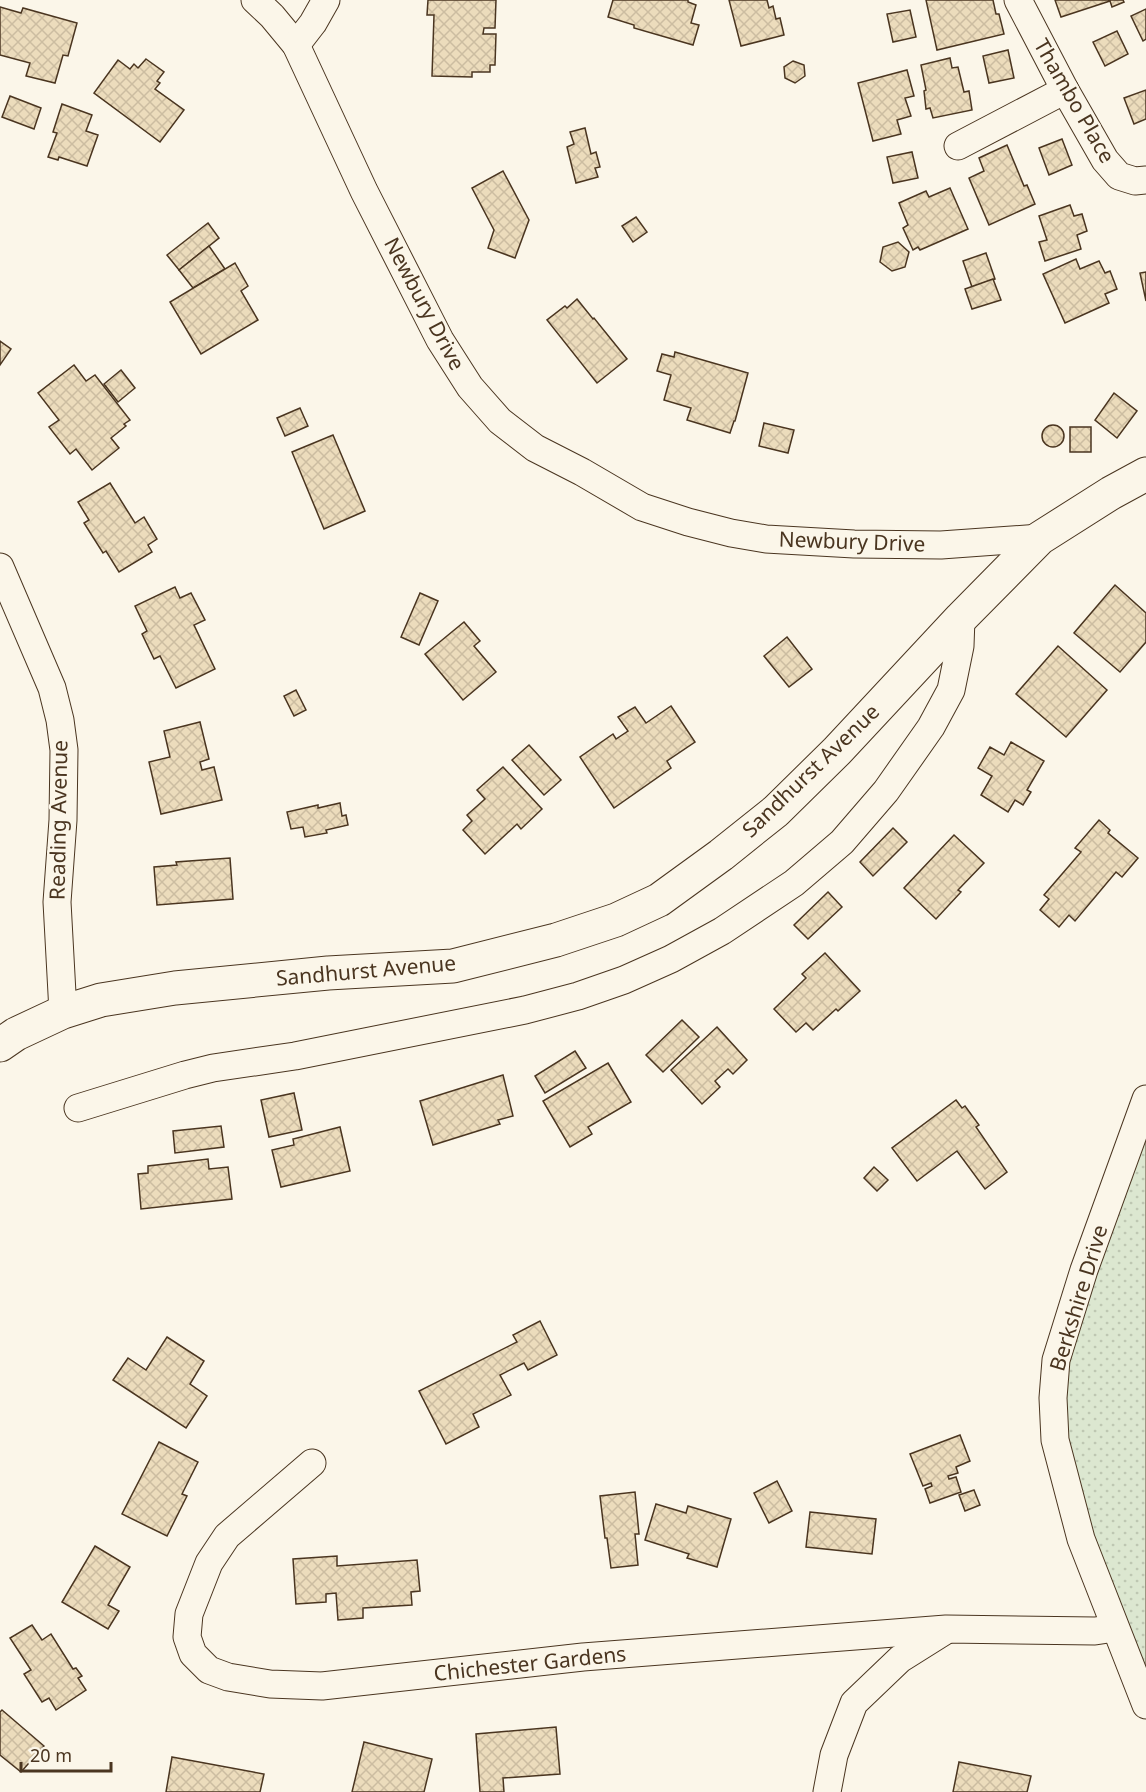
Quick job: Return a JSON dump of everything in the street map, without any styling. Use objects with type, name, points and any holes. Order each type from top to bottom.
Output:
[{"type":"street","name":"Newbury Drive","points":[[255,0],[296,45],[364,191],[440,340],[477,395],[500,421],[535,448],[642,507],[688,522],[742,535],[766,539],[854,544],[941,545],[1040,538]]},
{"type":"street","points":[[296,45],[313,23],[326,0]]},
{"type":"street","name":"Thambo Place","points":[[1018,0],[1105,160],[1119,176],[1135,181],[1146,180]]},
{"type":"street","points":[[958,146],[1065,90]]},
{"type":"street","name":"Sandhurst Avenue","points":[[0,1045],[16,1034],[63,1012],[101,1000],[175,988],[328,973],[453,966],[556,940],[616,920],[659,900],[776,811],[837,751],[961,618],[1040,538],[1146,474]]},
{"type":"street","name":"Reading Avenue","points":[[0,567],[52,688],[60,720],[64,750],[63,820],[57,902],[63,1012]]},
{"type":"street","points":[[78,1108],[213,1068],[306,1054],[525,1010],[567,999],[624,980],[671,959],[722,931],[794,883],[842,842],[886,791],[931,727],[951,690],[957,668],[961,618]]},
{"type":"street","name":"Berkshire Drive","points":[[1146,1099],[1084,1270],[1059,1349],[1053,1398],[1055,1440],[1081,1539],[1146,1705]]},
{"type":"street","name":"Chichester Gardens","points":[[312,1463],[227,1536],[209,1563],[189,1614],[187,1637],[194,1654],[209,1670],[228,1677],[260,1682],[322,1686],[583,1657],[946,1629],[1095,1631],[1115,1628]]},
{"type":"street","points":[[827,1792],[834,1755],[854,1703],[900,1659],[946,1629]]},
{"type":"green space","points":[[1146,1093],[1146,1708],[1050,1403]]},
{"type":"building","points":[[428,0],[496,0],[495,28],[484,28],[483,34],[496,34],[495,65],[490,65],[490,72],[472,72],[472,77],[432,76],[434,15],[427,15]]},
{"type":"building","points":[[613,0],[688,0],[696,5],[691,23],[699,25],[693,45],[634,28],[634,25],[608,17]]},
{"type":"building","points":[[729,0],[767,0],[769,8],[773,6],[776,19],[780,18],[784,35],[741,46]]},
{"type":"building","points":[[926,0],[993,0],[1004,34],[937,50]]},
{"type":"building","points":[[1055,0],[1123,0],[1124,2],[1112,7],[1110,1],[1061,17]]},
{"type":"building","points":[[0,7],[21,13],[23,8],[77,23],[68,56],[63,55],[55,83],[26,76],[30,63],[0,55]]},
{"type":"building","points":[[1146,9],[1146,39],[1143,41],[1131,16]]},
{"type":"building","points":[[910,10],[916,37],[893,42],[887,14]]},
{"type":"building","points":[[1117,31],[1128,54],[1105,66],[1093,42]]},
{"type":"building","points":[[1008,50],[1014,78],[989,83],[983,56]]},
{"type":"building","points":[[950,58],[952,68],[958,67],[964,92],[969,91],[972,110],[933,118],[930,108],[926,109],[924,91],[926,90],[921,65]]},
{"type":"building","points":[[146,59],[164,72],[157,81],[160,83],[155,89],[184,110],[160,142],[94,93],[118,60],[130,69],[134,64],[138,68]]},
{"type":"building","points":[[793,61],[804,65],[805,76],[795,83],[785,78],[784,67]]},
{"type":"building","points":[[907,70],[914,96],[905,98],[911,116],[897,120],[901,134],[873,141],[858,83]]},
{"type":"building","points":[[1146,90],[1146,119],[1134,124],[1124,98]]},
{"type":"building","points":[[10,96],[41,108],[34,129],[2,117]]},
{"type":"building","points":[[62,104],[92,115],[86,131],[98,135],[87,166],[59,157],[58,160],[48,157],[57,133],[53,132]]},
{"type":"building","points":[[585,128],[591,154],[596,152],[600,167],[595,168],[598,177],[576,183],[567,147],[574,144],[570,132]]},
{"type":"building","points":[[1062,139],[1072,165],[1049,175],[1039,148]]},
{"type":"building","points":[[1007,145],[1024,186],[1027,185],[1035,204],[989,225],[969,178],[984,171],[979,158]]},
{"type":"building","points":[[912,152],[918,178],[893,183],[887,157]]},
{"type":"building","points":[[503,171],[529,220],[515,258],[488,248],[494,230],[472,188]]},
{"type":"building","points":[[950,188],[968,229],[920,250],[918,247],[913,250],[903,228],[908,225],[899,203],[926,191],[929,197]]},
{"type":"building","points":[[1070,205],[1074,216],[1082,214],[1087,231],[1077,235],[1081,249],[1045,261],[1039,242],[1047,240],[1039,216]]},
{"type":"building","points":[[636,217],[647,232],[633,242],[622,226]]},
{"type":"building","points":[[208,223],[219,238],[179,270],[167,255]]},
{"type":"building","points":[[898,242],[909,252],[905,267],[892,271],[880,262],[883,247]]},
{"type":"building","points":[[209,246],[225,269],[193,288],[179,270]]},
{"type":"building","points":[[986,253],[995,279],[972,287],[963,261]]},
{"type":"building","points":[[1076,259],[1080,269],[1099,261],[1105,273],[1110,271],[1117,289],[1105,294],[1109,303],[1065,323],[1043,274]]},
{"type":"building","points":[[235,263],[248,286],[241,291],[258,320],[201,354],[170,302]]},
{"type":"building","points":[[1146,272],[1146,301],[1140,273]]},
{"type":"building","points":[[993,279],[1001,300],[972,309],[965,289]]},
{"type":"building","points":[[577,299],[627,359],[597,383],[547,320]]},
{"type":"building","points":[[0,341],[11,349],[0,365]]},
{"type":"building","points":[[675,352],[748,373],[730,433],[687,420],[691,408],[664,400],[671,375],[657,371],[662,354],[674,357]]},
{"type":"building","points":[[74,365],[86,381],[95,375],[130,420],[111,438],[119,448],[92,470],[76,449],[70,454],[49,427],[59,420],[38,393]]},
{"type":"building","points":[[121,370],[135,388],[118,402],[104,384]]},
{"type":"building","points":[[1114,393],[1137,411],[1117,438],[1095,420]]},
{"type":"building","points":[[300,408],[308,426],[285,436],[277,418]]},
{"type":"building","points":[[764,423],[794,430],[788,453],[759,446]]},
{"type":"building","points":[[1049,425],[1057,425],[1064,432],[1064,440],[1057,447],[1049,447],[1042,440],[1042,432]]},
{"type":"building","points":[[1070,427],[1091,427],[1091,452],[1070,452]]},
{"type":"building","points":[[333,435],[365,511],[324,529],[292,452]]},
{"type":"building","points":[[110,483],[135,523],[144,517],[157,539],[148,545],[152,552],[119,572],[106,551],[103,553],[84,523],[89,520],[78,502]]},
{"type":"building","points":[[1115,585],[1146,613],[1146,642],[1120,672],[1074,633]]},
{"type":"building","points":[[175,587],[180,598],[191,593],[205,620],[194,625],[215,669],[176,688],[160,656],[154,659],[142,634],[147,631],[135,606]]},
{"type":"building","points":[[420,593],[438,601],[419,645],[401,637]]},
{"type":"building","points":[[464,622],[480,641],[474,646],[496,672],[463,700],[425,654]]},
{"type":"building","points":[[787,637],[812,669],[789,687],[764,656]]},
{"type":"building","points":[[1058,646],[1107,690],[1066,737],[1016,694]]},
{"type":"building","points":[[296,690],[306,710],[294,716],[284,696]]},
{"type":"building","points":[[671,706],[695,742],[667,761],[671,768],[614,808],[580,757],[613,734],[616,739],[628,731],[618,717],[635,707],[646,723]]},
{"type":"building","points":[[200,722],[209,759],[200,762],[202,770],[214,767],[222,800],[161,814],[149,762],[170,757],[164,731]]},
{"type":"building","points":[[1011,742],[1044,761],[1027,790],[1031,792],[1023,805],[1015,800],[1008,812],[981,795],[992,776],[978,768],[990,747],[1004,755]]},
{"type":"building","points":[[529,745],[561,780],[544,795],[512,760]]},
{"type":"building","points":[[503,767],[542,809],[521,829],[517,824],[485,854],[463,830],[472,821],[467,815],[485,799],[477,790]]},
{"type":"building","points":[[340,803],[342,816],[346,815],[348,825],[326,830],[327,833],[305,837],[303,827],[291,829],[287,812]]},
{"type":"building","points":[[1099,820],[1110,830],[1108,833],[1138,858],[1122,877],[1116,872],[1075,921],[1069,915],[1059,927],[1040,910],[1049,899],[1044,895],[1081,852],[1075,848]]},
{"type":"building","points":[[893,828],[907,842],[873,876],[860,862]]},
{"type":"building","points":[[954,835],[984,863],[958,890],[961,892],[936,919],[904,888]]},
{"type":"building","points":[[230,858],[233,899],[157,905],[154,867],[177,865],[176,862]]},
{"type":"building","points":[[828,892],[842,907],[808,939],[794,925]]},
{"type":"building","points":[[825,953],[860,991],[813,1030],[806,1023],[796,1032],[774,1009],[806,978],[802,974]]},
{"type":"building","points":[[682,1020],[699,1037],[663,1072],[646,1055]]},
{"type":"building","points":[[717,1027],[747,1060],[733,1074],[728,1069],[715,1081],[720,1087],[702,1104],[671,1070]]},
{"type":"building","points":[[575,1051],[586,1068],[545,1093],[535,1076]]},
{"type":"building","points":[[608,1063],[631,1102],[588,1127],[592,1134],[570,1147],[543,1101]]},
{"type":"building","points":[[503,1075],[513,1116],[498,1120],[500,1124],[433,1145],[420,1101]]},
{"type":"building","points":[[294,1093],[302,1130],[269,1137],[261,1100]]},
{"type":"building","points":[[956,1100],[962,1108],[965,1106],[979,1125],[976,1127],[1007,1172],[985,1189],[957,1151],[917,1181],[892,1148]]},
{"type":"building","points":[[221,1126],[224,1147],[175,1153],[173,1131]]},
{"type":"building","points":[[340,1127],[350,1171],[281,1187],[272,1150],[294,1145],[293,1139]]},
{"type":"building","points":[[208,1159],[209,1169],[228,1167],[232,1199],[141,1209],[138,1174],[148,1173],[148,1166]]},
{"type":"building","points":[[874,1167],[888,1180],[877,1191],[864,1178]]},
{"type":"building","points":[[540,1321],[557,1355],[528,1370],[524,1363],[500,1375],[511,1395],[473,1414],[479,1427],[446,1444],[419,1391],[517,1342],[513,1335]]},
{"type":"building","points":[[167,1337],[204,1361],[190,1384],[207,1396],[186,1428],[113,1380],[128,1358],[146,1370]]},
{"type":"building","points":[[960,1435],[970,1461],[956,1467],[958,1473],[948,1476],[949,1479],[956,1477],[961,1492],[930,1503],[925,1489],[932,1486],[931,1483],[923,1486],[910,1454]]},
{"type":"building","points":[[159,1442],[198,1462],[182,1494],[187,1496],[167,1536],[122,1514]]},
{"type":"building","points":[[777,1481],[792,1511],[769,1523],[754,1493]]},
{"type":"building","points":[[974,1490],[980,1505],[965,1511],[959,1495]]},
{"type":"building","points":[[635,1492],[639,1534],[635,1534],[638,1565],[611,1568],[600,1496]]},
{"type":"building","points":[[656,1504],[686,1513],[688,1506],[731,1519],[717,1567],[687,1558],[689,1554],[645,1540]]},
{"type":"building","points":[[810,1512],[876,1519],[872,1554],[806,1547]]},
{"type":"building","points":[[95,1546],[130,1567],[108,1605],[119,1611],[108,1629],[62,1602]]},
{"type":"building","points":[[337,1556],[337,1566],[417,1560],[420,1591],[411,1592],[412,1605],[363,1608],[363,1618],[338,1620],[336,1593],[326,1594],[326,1602],[296,1604],[293,1559]]},
{"type":"building","points":[[32,1625],[42,1640],[51,1634],[73,1669],[76,1668],[82,1676],[78,1678],[86,1690],[56,1710],[49,1698],[42,1702],[24,1674],[31,1670],[10,1638]]},
{"type":"building","points":[[2,1710],[44,1746],[21,1772],[0,1755],[0,1712]]},
{"type":"building","points":[[556,1727],[560,1774],[503,1778],[504,1792],[480,1792],[476,1734]]},
{"type":"building","points":[[364,1742],[432,1759],[424,1792],[352,1792]]},
{"type":"building","points":[[172,1757],[264,1774],[260,1792],[166,1792]]},
{"type":"building","points":[[959,1762],[1031,1776],[1027,1792],[953,1792]]}]
